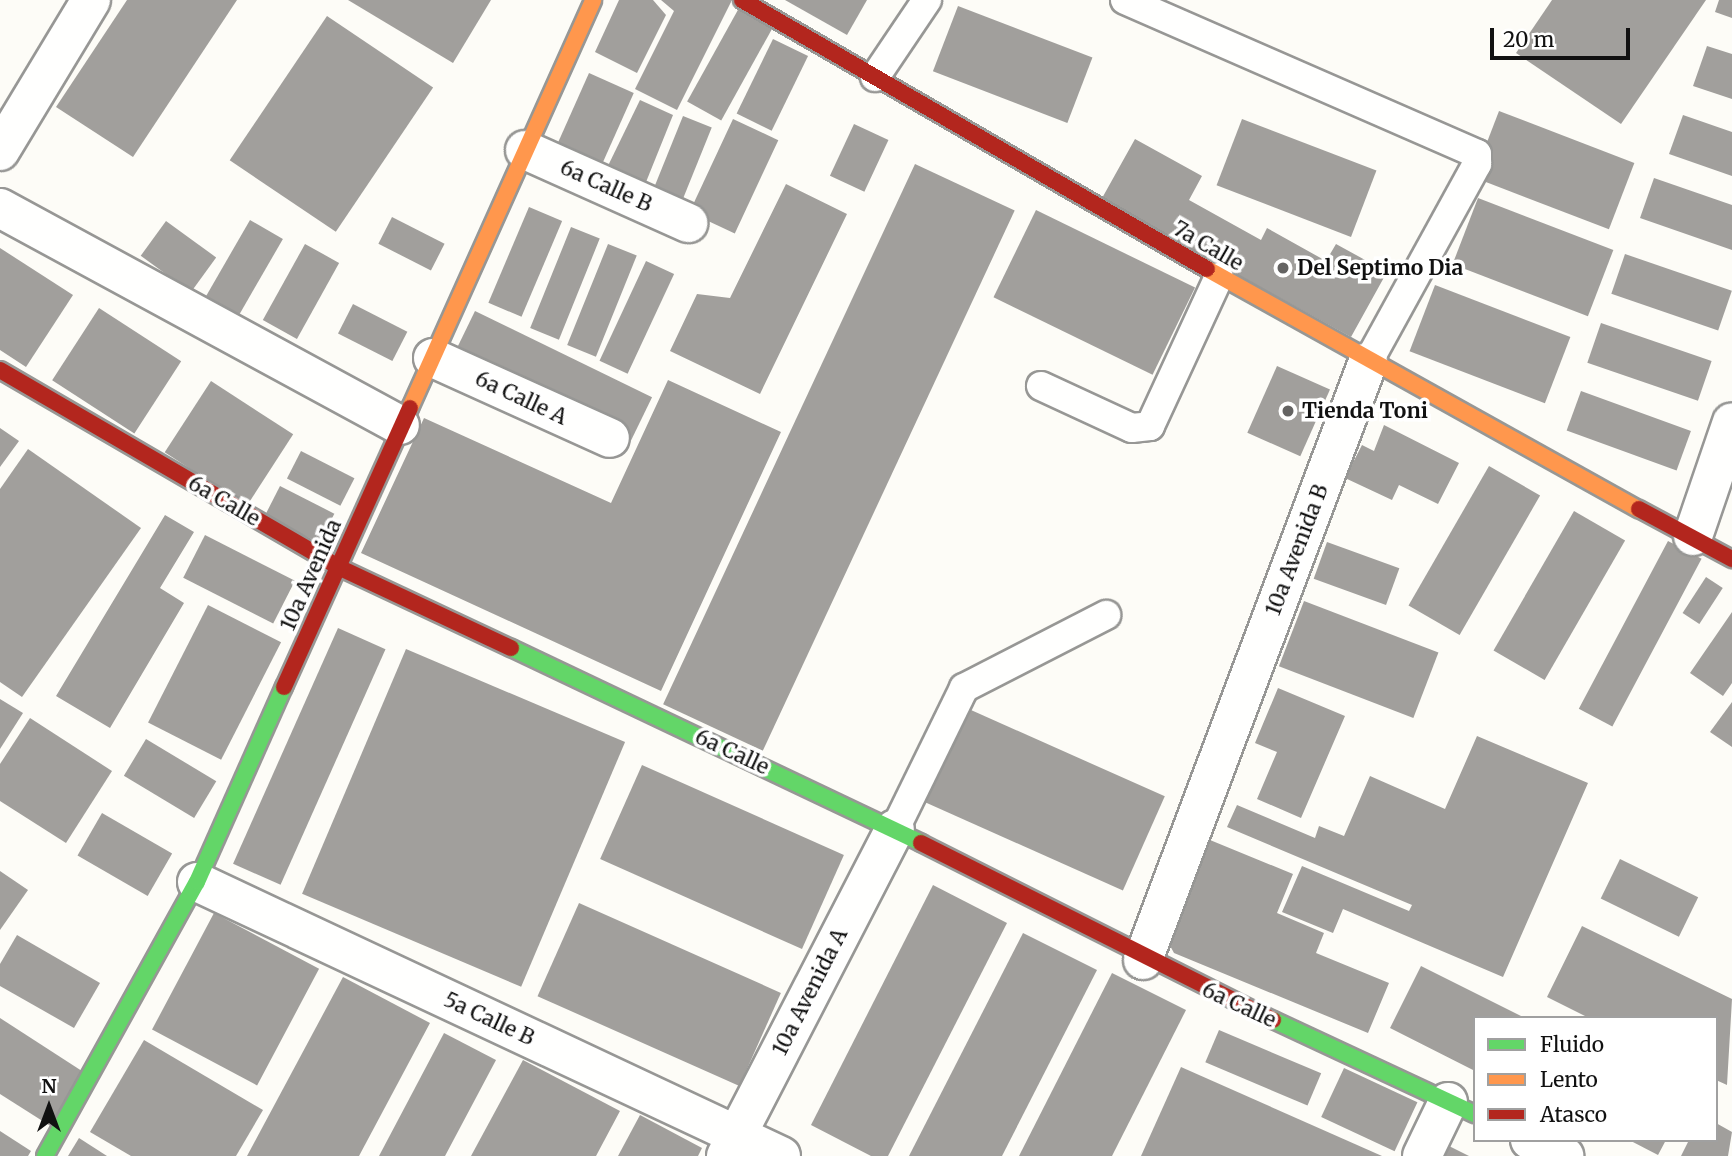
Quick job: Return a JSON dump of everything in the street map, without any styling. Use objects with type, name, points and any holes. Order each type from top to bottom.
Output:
[{"type":"street","points":[[0,151],[91,0]]},
{"type":"street","name":"10a Avenida","points":[[45,1156],[197,882],[593,0]]},
{"type":"street","name":"7a Calle","points":[[742,0],[1368,362],[1732,559]]},
{"type":"street","name":"6a Calle B","points":[[525,150],[688,223]]},
{"type":"street","points":[[0,208],[400,425]]},
{"type":"street","name":"6a Calle A","points":[[433,358],[610,438]]},
{"type":"street","name":"10a Avenida B","points":[[1143,960],[1368,362]]},
{"type":"street","name":"6a Calle","points":[[0,370],[338,567],[895,829],[1143,960],[1461,1108]]},
{"type":"street","points":[[1693,536],[1732,422]]},
{"type":"street","name":"10a Avenida A","points":[[731,1146],[895,829]]},
{"type":"street","name":"5a Calle B","points":[[197,882],[731,1146],[782,1156]]},
{"type":"street","points":[[1422,1156],[1461,1108]]},
{"type":"street","points":[[1534,1142],[1564,1156]]},
{"type":"lane","points":[[875,77],[927,0]]},
{"type":"lane","name":"10a Avenida B","points":[[1125,0],[1476,153],[1477,164],[1368,362]]},
{"type":"lane","points":[[1041,386],[1132,428],[1150,426],[1219,277]]},
{"type":"lane","points":[[895,829],[964,688],[1106,615]]},
{"type":"building","points":[[127,0],[237,0],[133,157],[56,107]]},
{"type":"building","points":[[348,0],[491,0],[453,63]]},
{"type":"building","points":[[619,0],[653,0],[666,15],[637,73],[595,52]]},
{"type":"building","points":[[661,0],[732,0],[677,110],[635,89],[674,11]]},
{"type":"building","points":[[785,0],[867,0],[847,35]]},
{"type":"building","points":[[1552,0],[1706,0],[1621,124],[1516,53]]},
{"type":"building","points":[[1719,0],[1732,0],[1732,18],[1715,12]]},
{"type":"building","points":[[958,6],[1092,58],[1067,123],[933,71]]},
{"type":"building","points":[[739,8],[773,27],[721,120],[687,102]]},
{"type":"building","points":[[327,16],[433,88],[336,232],[230,160]]},
{"type":"building","points":[[773,39],[808,56],[772,131],[737,114]]},
{"type":"building","points":[[1707,46],[1732,54],[1732,99],[1693,86]]},
{"type":"building","points":[[589,73],[634,93],[598,174],[553,154]]},
{"type":"building","points":[[640,100],[673,115],[642,192],[604,174]]},
{"type":"building","points":[[1499,111],[1634,163],[1609,229],[1474,177]]},
{"type":"building","points":[[1683,115],[1732,132],[1732,176],[1669,154]]},
{"type":"building","points":[[683,116],[712,128],[681,205],[652,193]]},
{"type":"building","points":[[733,119],[778,140],[735,233],[689,212]]},
{"type":"building","points":[[1242,119],[1376,171],[1351,237],[1217,185]]},
{"type":"building","points":[[854,124],[888,140],[864,192],[830,176]]},
{"type":"building","points":[[1135,139],[1202,176],[1189,200],[1261,240],[1267,228],[1326,261],[1336,244],[1387,272],[1351,337],[1101,200]]},
{"type":"building","points":[[915,164],[1015,210],[763,751],[663,704]]},
{"type":"building","points":[[1654,178],[1732,205],[1732,250],[1640,218]]},
{"type":"building","points":[[786,184],[847,214],[760,394],[670,351],[697,294],[730,298]]},
{"type":"building","points":[[1478,198],[1613,250],[1588,316],[1453,264]]},
{"type":"building","points":[[529,207],[562,221],[522,317],[488,303]]},
{"type":"building","points":[[1036,210],[1195,288],[1153,375],[993,297]]},
{"type":"building","points":[[392,217],[445,244],[431,271],[378,244]]},
{"type":"building","points":[[250,220],[283,239],[239,315],[206,296]]},
{"type":"building","points":[[166,221],[216,257],[191,292],[141,256]]},
{"type":"building","points":[[571,227],[600,239],[559,340],[530,328]]},
{"type":"building","points":[[305,244],[339,263],[297,339],[263,320]]},
{"type":"building","points":[[608,244],[637,256],[596,357],[567,345]]},
{"type":"building","points":[[0,248],[73,295],[26,367],[0,350]]},
{"type":"building","points":[[1625,254],[1732,291],[1718,331],[1611,294]]},
{"type":"building","points":[[646,261],[674,274],[628,374],[600,361]]},
{"type":"building","points":[[1435,285],[1570,337],[1545,403],[1410,351]]},
{"type":"building","points":[[353,304],[407,332],[392,361],[338,333]]},
{"type":"building","points":[[99,308],[181,361],[134,434],[52,380]]},
{"type":"building","points":[[475,311],[652,397],[631,441],[454,354]]},
{"type":"building","points":[[1601,323],[1712,361],[1698,401],[1587,363]]},
{"type":"building","name":"Tienda Toni","points":[[1277,366],[1330,390],[1300,456],[1247,433]]},
{"type":"building","points":[[668,380],[781,432],[661,691],[361,553],[424,418],[611,503]]},
{"type":"building","points":[[211,381],[293,434],[247,506],[165,452]]},
{"type":"building","points":[[1581,391],[1691,431],[1677,470],[1567,430]]},
{"type":"building","points":[[1384,425],[1459,463],[1438,504],[1399,485],[1392,500],[1345,478],[1362,445],[1374,451]]},
{"type":"building","points":[[0,428],[19,441],[0,467]]},
{"type":"building","points":[[28,449],[141,528],[22,697],[0,682],[0,489]]},
{"type":"building","points":[[301,451],[354,478],[340,506],[287,479]]},
{"type":"building","points":[[1489,466],[1540,496],[1460,635],[1408,605]]},
{"type":"building","points":[[280,486],[334,514],[319,543],[265,515]]},
{"type":"building","points":[[1574,511],[1625,540],[1545,680],[1494,650]]},
{"type":"building","points":[[165,515],[194,532],[160,588],[184,603],[110,728],[56,696]]},
{"type":"building","points":[[205,535],[295,581],[273,624],[183,578]]},
{"type":"building","points":[[1668,541],[1702,559],[1612,727],[1579,709]]},
{"type":"building","points":[[1327,542],[1399,568],[1386,605],[1314,579]]},
{"type":"building","points":[[1706,577],[1723,588],[1699,624],[1683,613]]},
{"type":"building","points":[[1304,601],[1438,653],[1413,718],[1279,666]]},
{"type":"building","points":[[208,605],[281,642],[221,760],[148,723]]},
{"type":"building","points":[[1732,612],[1732,683],[1723,696],[1690,673]]},
{"type":"building","points":[[338,628],[386,649],[281,885],[233,864]]},
{"type":"building","points":[[406,649],[625,742],[521,987],[302,894]]},
{"type":"building","points":[[1278,688],[1345,716],[1301,818],[1257,799],[1277,752],[1255,743]]},
{"type":"building","points":[[0,699],[23,713],[0,749]]},
{"type":"building","points":[[1732,702],[1732,747],[1710,732]]},
{"type":"building","points":[[962,706],[1165,796],[1123,890],[920,800]]},
{"type":"building","points":[[30,718],[112,771],[66,843],[0,801],[0,764]]},
{"type":"building","points":[[1477,736],[1588,783],[1503,977],[1343,909],[1333,933],[1282,912],[1302,866],[1409,911],[1412,905],[1227,827],[1237,805],[1315,838],[1319,826],[1344,836],[1370,776],[1445,809]]},
{"type":"building","points":[[146,739],[216,781],[194,818],[124,776]]},
{"type":"building","points":[[642,765],[844,855],[802,949],[600,859]]},
{"type":"building","points":[[102,813],[172,854],[148,896],[78,855]]},
{"type":"building","points":[[1210,840],[1293,874],[1277,913],[1324,933],[1316,953],[1389,983],[1368,1033],[1174,953],[1168,942]]},
{"type":"building","points":[[1620,859],[1698,897],[1679,937],[1601,899]]},
{"type":"building","points":[[0,871],[28,890],[0,930]]},
{"type":"building","points":[[933,885],[1007,923],[888,1156],[871,1156],[811,1125]]},
{"type":"building","points":[[579,903],[781,993],[739,1086],[538,996]]},
{"type":"building","points":[[214,913],[319,969],[257,1085],[152,1030]]},
{"type":"building","points":[[1582,926],[1732,999],[1727,1085],[1718,1081],[1718,1016],[1585,1016],[1547,997]]},
{"type":"building","points":[[1023,933],[1097,970],[1002,1156],[909,1156]]},
{"type":"building","points":[[17,935],[100,983],[74,1028],[0,986],[0,964]]},
{"type":"building","points":[[1421,966],[1521,1016],[1473,1016],[1473,1070],[1390,1028]]},
{"type":"building","points":[[1112,973],[1186,1010],[1112,1156],[1019,1156]]},
{"type":"building","points":[[343,977],[430,1023],[359,1156],[247,1156]]},
{"type":"building","points":[[0,1018],[85,1073],[52,1127],[0,1094]]},
{"type":"building","points":[[1219,1030],[1321,1073],[1308,1106],[1205,1062]]},
{"type":"building","points":[[444,1033],[496,1060],[445,1156],[379,1156]]},
{"type":"building","points":[[144,1040],[263,1110],[236,1156],[131,1156],[90,1132]]},
{"type":"building","points":[[523,1060],[620,1111],[596,1156],[471,1156]]},
{"type":"building","points":[[1181,1067],[1382,1156],[1141,1156]]},
{"type":"building","points":[[1344,1068],[1417,1102],[1395,1151],[1321,1117]]},
{"type":"building","points":[[640,1115],[702,1148],[698,1156],[618,1156]]},
{"type":"building","points":[[1718,1124],[1732,1132],[1728,1156],[1681,1156],[1688,1142],[1718,1142]]},
{"type":"building","points":[[0,1131],[31,1151],[28,1156],[0,1156]]},
{"type":"building","points":[[79,1138],[107,1156],[68,1156]]},
{"type":"building","points":[[1633,1142],[1665,1142],[1658,1155]]},
{"type":"building","points":[[1445,1144],[1469,1156],[1439,1156]]},
{"type":"traffic: fast","points":[[511,648],[921,843]]},
{"type":"traffic: fast","points":[[45,1156],[197,882],[284,687]]},
{"type":"traffic: fast","points":[[1273,1020],[1473,1113]]},
{"type":"traffic: slow","points":[[410,408],[593,0]]},
{"type":"traffic: slow","points":[[1207,269],[1639,509]]},
{"type":"traffic: jam","points":[[742,0],[1207,269]]},
{"type":"traffic: jam","points":[[0,370],[338,567],[511,648]]},
{"type":"traffic: jam","points":[[284,687],[410,408]]},
{"type":"traffic: jam","points":[[1639,509],[1732,559]]},
{"type":"traffic: jam","points":[[921,843],[1273,1020]]},
{"type":"place","name":"Del Septimo Dia","points":[[1283,268]]},
{"type":"place","name":"Tienda Toni","points":[[1288,411]]}]
